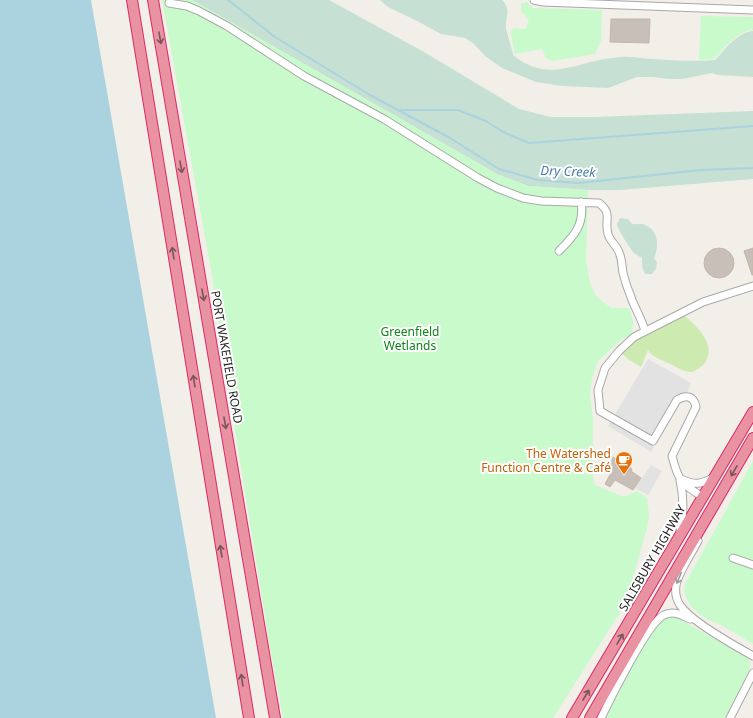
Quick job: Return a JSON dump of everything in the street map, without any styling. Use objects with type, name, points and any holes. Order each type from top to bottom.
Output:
[{"type":"highway","points":[[132,0],[249,718]]},
{"type":"highway","name":"PORT WAKEFIELD ROAD","points":[[153,0],[275,718]]},
{"type":"highway","name":"SALISBURY HIGHWAY","points":[[572,718],[753,412]]},
{"type":"highway","points":[[590,718],[664,588],[753,438]]},
{"type":"highway","points":[[703,497],[714,505]]},
{"type":"highway","points":[[596,718],[612,680]]},
{"type":"street","points":[[534,0],[538,2],[667,4],[753,10]]},
{"type":"street","points":[[169,3],[188,6],[227,26],[304,76],[384,119],[478,178],[497,188],[523,198],[541,201],[599,203],[605,207],[608,216],[607,232],[610,240],[617,247],[631,298],[642,319],[645,331]]},
{"type":"street","points":[[559,251],[575,235],[580,221],[581,202]]},
{"type":"street","points":[[703,497],[687,488],[679,478],[672,456],[696,407],[692,398],[687,396],[677,400],[653,441],[600,411],[598,390],[605,368],[619,351],[634,337],[704,302],[753,286]]},
{"type":"street","points":[[679,478],[690,484],[696,484],[715,477]]},
{"type":"street","points":[[679,478],[684,509],[679,537]]},
{"type":"street","points":[[714,505],[708,524],[679,576],[676,585],[676,599],[686,613],[753,656]]},
{"type":"street","points":[[733,558],[753,565]]},
{"type":"street","points":[[601,718],[616,687],[643,640],[660,617],[669,613],[676,613],[700,623]]},
{"type":"street","points":[[730,718],[753,673]]},
{"type":"green space","name":"Greenfield Wetlands","points":[[162,0],[192,0],[497,174],[528,186],[588,190],[586,260],[590,283],[596,296],[611,308],[629,308],[633,321],[632,335],[622,339],[598,361],[592,378],[590,395],[593,419],[593,478],[595,485],[624,497],[637,491],[647,498],[649,515],[648,524],[626,603],[553,718],[283,718],[270,648],[228,386],[212,275]]},
{"type":"green space","points":[[192,0],[329,0],[424,52],[519,109],[551,117],[594,117],[753,111],[753,179],[620,190],[588,190],[528,186],[497,174]]},
{"type":"green space","points":[[380,0],[502,0],[507,7],[506,28],[514,56],[541,69],[554,70],[606,59],[624,57],[682,61],[715,60],[736,38],[747,32],[753,31],[753,77],[718,75],[712,73],[682,79],[637,77],[608,88],[562,86],[536,82],[502,68],[485,56],[473,43],[465,38],[441,34],[388,7]]},
{"type":"green space","points":[[527,2],[533,8],[602,10],[601,41],[595,54],[552,61],[546,58],[542,49],[515,54],[510,30],[513,30],[513,28],[525,29],[529,21],[521,11],[521,4]]},
{"type":"green space","points":[[701,16],[753,17],[753,30],[747,31],[736,37],[714,59],[699,60]]},
{"type":"green space","points":[[620,218],[628,219],[632,224],[645,225],[650,227],[653,231],[657,239],[657,249],[654,258],[657,262],[656,269],[652,274],[645,274],[642,267],[642,258],[634,253],[627,243],[617,224]]},
{"type":"green space","points":[[681,313],[693,323],[707,342],[709,350],[708,357],[704,364],[697,370],[688,372],[682,370],[656,358],[648,350],[641,367],[619,351],[634,337]]},
{"type":"green space","points":[[753,461],[753,644],[720,624],[699,614],[687,601],[684,590],[685,584]]},
{"type":"green space","points":[[671,617],[678,618],[749,659],[751,666],[725,718],[603,718],[646,638],[659,622]]},
{"type":"shaded area","points":[[648,359],[691,383],[687,393],[675,397],[651,437],[654,446],[651,452],[608,426]]},
{"type":"shaded area","points":[[651,465],[662,471],[648,495],[635,488]]},
{"type":"water","points":[[0,0],[91,0],[216,718],[0,718]]},
{"type":"building","points":[[611,19],[650,19],[649,43],[610,42]]},
{"type":"building","points":[[719,248],[730,252],[734,263],[730,274],[719,278],[708,274],[704,263],[708,252]]},
{"type":"building","points":[[753,248],[753,275],[752,275],[744,251]]},
{"type":"building","name":"The Watershed Function Centre & Café","points":[[611,457],[619,461],[622,457],[628,460],[626,464],[632,469],[631,471],[641,478],[633,490],[615,480],[610,487],[605,484],[611,473],[605,467]]},
{"type":"waterway","name":"Dry Creek","points":[[228,0],[275,37],[370,95],[450,138],[499,169],[538,180],[578,183],[701,170],[753,168]]},
{"type":"waterway","name":"Dry Creek","points":[[400,110],[458,110],[486,121],[503,132],[529,143],[753,126]]},
{"type":"place","name":"The Watershed Function Centre & Café","points":[[624,475]]}]
